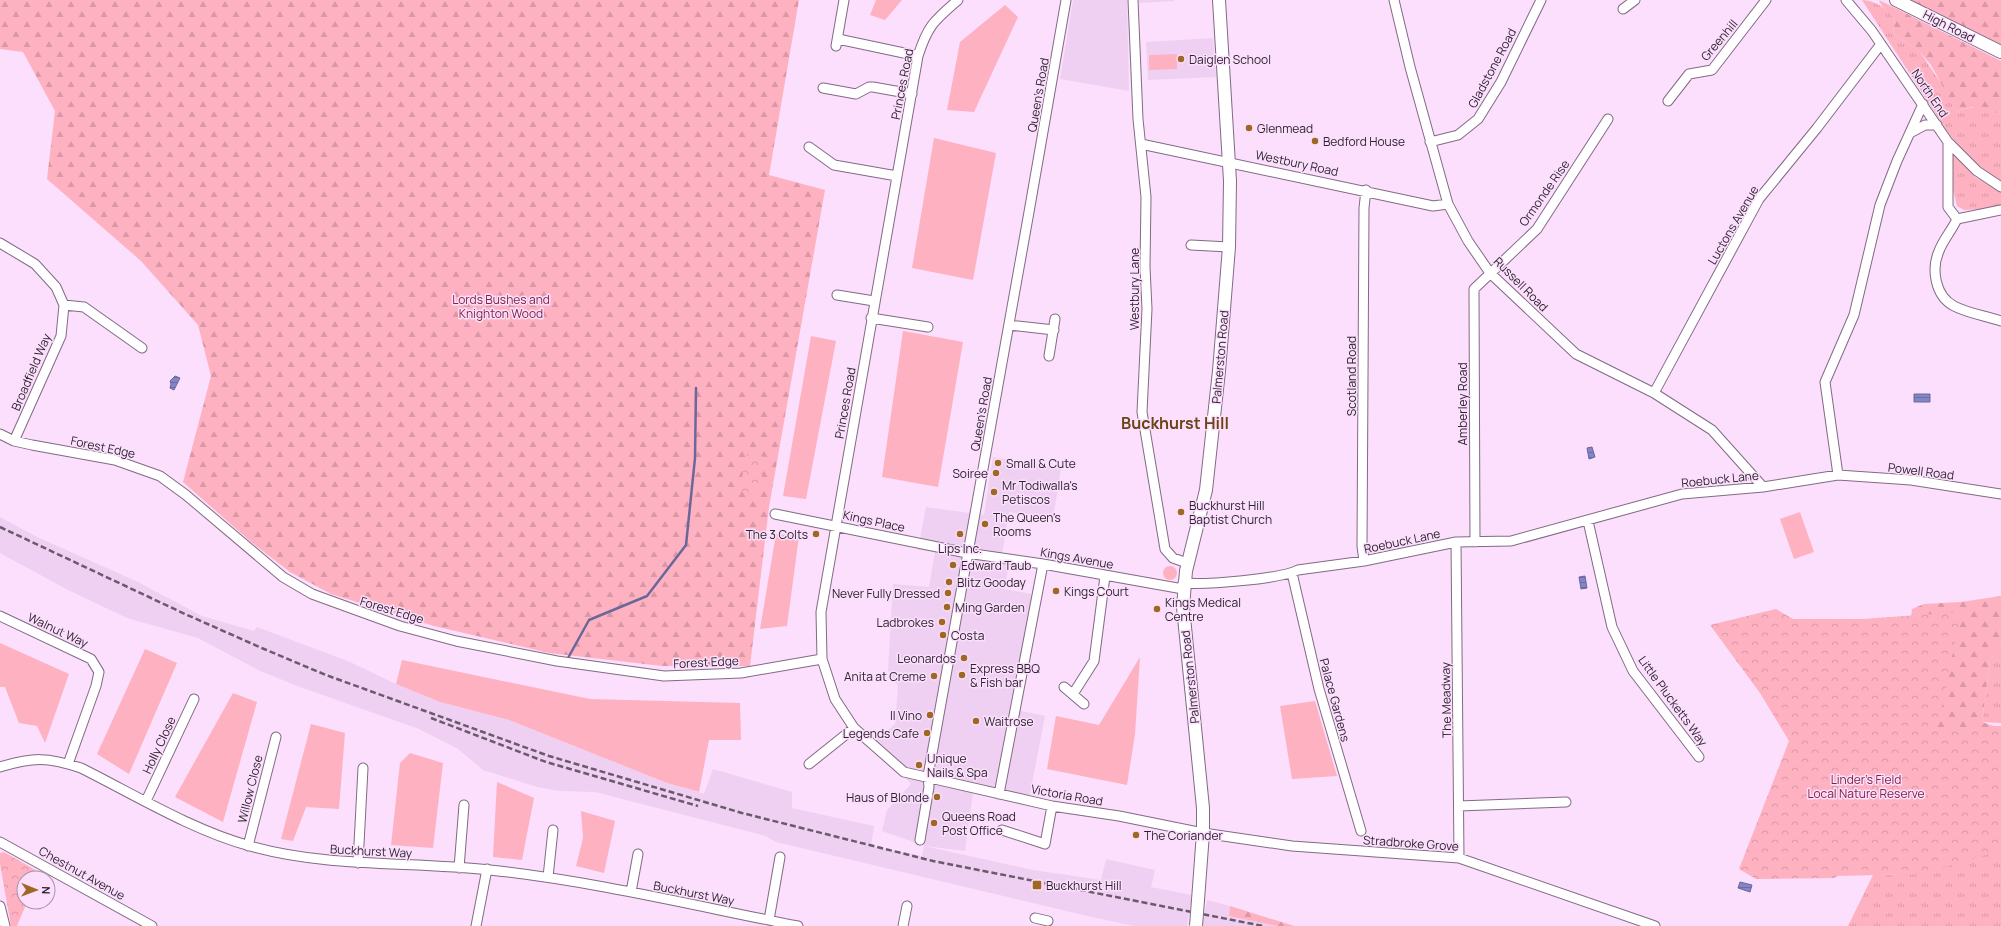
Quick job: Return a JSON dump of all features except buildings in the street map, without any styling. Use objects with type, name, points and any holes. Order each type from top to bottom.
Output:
[{"type":"main road","name":"Palmerston Road","points":[[1196,926],[1203,833],[1203,808],[1182,607],[1183,586],[1187,563],[1206,490],[1229,247],[1229,161],[1219,0]]},
{"type":"main road","name":"High Road","points":[[1896,0],[2001,52]]},
{"type":"street","points":[[844,0],[837,42],[918,56]]},
{"type":"street","name":"Queen's Road","points":[[920,836],[929,787],[928,776],[1066,0]]},
{"type":"street","name":"Westbury Lane","points":[[1133,0],[1141,144],[1146,197],[1145,288],[1147,309],[1142,412],[1165,549],[1173,558],[1187,563]]},
{"type":"street","name":"Russell Road","points":[[1394,0],[1430,142],[1448,204],[1468,241],[1490,273],[1576,354],[1654,393],[1712,430],[1763,487]]},
{"type":"street","name":"Gladstone Road","points":[[1430,142],[1458,135],[1478,119],[1501,82],[1541,0]]},
{"type":"street","points":[[1623,9],[1635,0]]},
{"type":"street","name":"Greenhill","points":[[1668,101],[1690,74],[1712,70],[1766,0]]},
{"type":"street","name":"North End","points":[[1848,1],[1881,44],[1948,142],[1978,172],[2001,187]]},
{"type":"street","name":"Princes Road","points":[[928,776],[904,772],[854,728],[835,699],[822,659],[821,612],[871,318],[918,56],[924,37],[931,25],[952,2]]},
{"type":"street","name":"Luctons Avenue","points":[[1654,393],[1759,200],[1817,128],[1881,44]]},
{"type":"street","points":[[823,88],[856,94],[869,87],[873,87],[912,94]]},
{"type":"street","points":[[1838,475],[1825,382],[1854,315],[1880,205],[1923,104]]},
{"type":"street","name":"Ormonde Rise","points":[[1490,273],[1537,230],[1608,118]]},
{"type":"street","points":[[1910,133],[1924,125],[1937,125]]},
{"type":"street","points":[[1948,142],[1948,207],[1957,219]]},
{"type":"street","name":"Westbury Road","points":[[1141,144],[1366,190],[1433,206],[1448,204]]},
{"type":"street","points":[[809,147],[834,165],[897,176]]},
{"type":"street","name":"Scotland Road","points":[[1364,561],[1362,538],[1364,216],[1366,190]]},
{"type":"street","points":[[2001,210],[1957,219],[1938,252],[1934,275],[1940,291],[1946,300],[1954,306],[2001,321]]},
{"type":"street","name":"Broadfield Way","points":[[0,243],[35,264],[56,287],[64,305],[61,336],[14,441]]},
{"type":"street","points":[[1191,245],[1229,247]]},
{"type":"street","name":"Amberley Road","points":[[1475,542],[1474,289],[1490,273]]},
{"type":"street","points":[[837,295],[874,301]]},
{"type":"street","points":[[64,305],[84,307],[142,348]]},
{"type":"street","points":[[871,318],[928,327]]},
{"type":"street","points":[[1050,356],[1055,319]]},
{"type":"street","points":[[1009,325],[1054,330]]},
{"type":"street","name":"Forest Edge","points":[[0,434],[14,441],[115,460],[160,476],[186,495],[282,577],[312,594],[400,626],[456,641],[557,661],[664,676],[741,673],[822,659]]},
{"type":"street","name":"Roebuck Lane","points":[[1183,586],[1292,573],[1298,570],[1364,561],[1456,542],[1511,541],[1682,494],[1763,487],[1838,475]]},
{"type":"street","name":"Powell Road","points":[[1838,475],[1911,480],[2001,494]]},
{"type":"street","name":"Kings Place","points":[[775,514],[836,525],[967,553]]},
{"type":"street","name":"Little Plucketts Way","points":[[1588,521],[1612,626],[1633,671],[1699,757]]},
{"type":"street","name":"The Meadway","points":[[1456,542],[1459,858]]},
{"type":"street","name":"Kings Avenue","points":[[967,553],[1043,564],[1105,576],[1183,586]]},
{"type":"street","points":[[999,794],[1043,564]]},
{"type":"street","name":"Palace Gardens","points":[[1292,573],[1318,689],[1361,831]]},
{"type":"street","points":[[1073,694],[1094,662],[1105,576]]},
{"type":"street","name":"Walnut Way","points":[[0,616],[91,659],[99,672],[96,686],[68,764]]},
{"type":"street","points":[[1064,687],[1084,704]]},
{"type":"street","name":"Holly Close","points":[[146,801],[194,699]]},
{"type":"street","points":[[809,764],[854,728]]},
{"type":"street","name":"Willow Close","points":[[248,846],[276,737]]},
{"type":"street","name":"Buckhurst Way","points":[[0,767],[28,759],[42,758],[68,764],[81,768],[209,833],[248,846],[307,858],[487,870],[548,877],[631,892],[758,922],[769,920],[798,926]]},
{"type":"street","points":[[358,862],[363,768]]},
{"type":"street","name":"Victoria Road","points":[[928,776],[1052,806],[1119,816],[1203,833]]},
{"type":"street","points":[[1459,806],[1566,802]]},
{"type":"street","points":[[460,868],[464,805]]},
{"type":"street","points":[[1002,830],[1046,844],[1052,806]]},
{"type":"street","points":[[548,877],[553,830]]},
{"type":"street","name":"Stradbroke Grove","points":[[1203,833],[1292,846],[1459,858],[1655,926]]},
{"type":"street","name":"Chestnut Avenue","points":[[0,842],[152,926]]},
{"type":"street","points":[[631,892],[638,854]]},
{"type":"street","points":[[769,920],[780,857]]},
{"type":"street","points":[[476,926],[487,870]]},
{"type":"street","points":[[0,906],[3,923]]},
{"type":"street","points":[[903,926],[906,906]]},
{"type":"street","points":[[1035,918],[1048,920]]},
{"type":"shaded area","points":[[1073,0],[1127,0],[1129,91],[1060,79]]},
{"type":"shaded area","points":[[1139,0],[1174,0],[1174,1],[1139,3]]},
{"type":"shaded area","name":"Daiglen School","points":[[1213,38],[1216,77],[1148,80],[1146,42]]},
{"type":"shaded area","points":[[993,457],[1061,469],[1053,519],[1009,512],[1002,554],[1009,567],[1004,589],[1032,594],[1012,709],[1045,716],[1028,804],[973,793],[965,851],[925,846],[882,831],[887,810],[911,784],[873,743],[895,724],[898,686],[888,670],[893,584],[929,587],[935,552],[918,550],[926,507],[984,515]]},
{"type":"shaded area","points":[[0,517],[35,536],[138,582],[202,616],[254,631],[257,627],[350,662],[396,684],[440,702],[509,720],[667,783],[704,794],[713,769],[792,792],[792,808],[874,826],[871,846],[922,856],[924,846],[1033,870],[1101,880],[1106,859],[1155,870],[1151,887],[1192,895],[1187,926],[1134,926],[1087,916],[776,842],[766,836],[595,792],[559,791],[537,787],[483,770],[458,749],[419,729],[300,687],[260,671],[198,638],[127,618],[68,590],[0,553]]},
{"type":"shaded area","points":[[1207,900],[1230,906],[1294,926],[1202,926]]},
{"type":"green space","name":"Lords Bushes and Knighton Wood","points":[[0,0],[799,0],[769,175],[825,190],[769,507],[750,666],[662,666],[549,653],[434,626],[331,594],[290,572],[251,542],[183,482],[211,376],[198,325],[141,261],[47,179],[55,111],[23,52],[0,49]]},
{"type":"green space","points":[[876,0],[902,0],[885,20],[870,15]]},
{"type":"green space","points":[[1862,0],[1867,0],[1880,6],[1895,19],[1893,33],[1920,52],[1946,91],[1956,111],[1975,107],[2001,114],[2001,182],[1969,158],[1949,134]]},
{"type":"green space","points":[[1879,0],[2001,61],[2001,114],[1973,107],[1956,111],[1931,65],[1920,52],[1893,33],[1895,19],[1882,6]]},
{"type":"green space","points":[[1903,0],[2001,0],[2001,49]]},
{"type":"green space","points":[[1005,5],[1018,17],[974,112],[947,110],[960,42]]},
{"type":"green space","points":[[1177,54],[1177,69],[1149,70],[1149,55]]},
{"type":"green space","points":[[934,138],[996,153],[973,280],[912,268]]},
{"type":"green space","points":[[1955,155],[1975,177],[2001,192],[2001,208],[1964,210],[1957,206],[1952,185],[1952,156]]},
{"type":"green space","points":[[903,331],[963,342],[938,487],[882,477]]},
{"type":"green space","points":[[811,336],[836,341],[806,499],[783,496]]},
{"type":"green space","points":[[746,454],[765,457],[759,494],[740,491]]},
{"type":"green space","points":[[1800,512],[1814,552],[1794,559],[1780,519]]},
{"type":"green space","points":[[776,534],[799,536],[787,626],[760,629]]},
{"type":"green space","points":[[1170,566],[1175,568],[1177,573],[1175,578],[1170,580],[1165,578],[1163,573],[1165,568]]},
{"type":"green space","points":[[2001,596],[2001,644],[1990,660],[1982,722],[1994,726],[2001,726],[2001,850],[1922,874],[1940,745],[1908,643],[1912,609],[1924,604],[1961,602]]},
{"type":"green space","name":"Linder's Field Local Nature Reserve","points":[[1776,609],[1793,619],[1862,619],[1961,612],[1937,732],[2001,730],[2001,850],[1922,874],[1837,876],[1835,878],[1756,879],[1739,869],[1789,741],[1760,693],[1710,625]]},
{"type":"green space","points":[[0,643],[69,674],[45,743],[37,726],[19,723],[5,687],[0,687]]},
{"type":"green space","points":[[2001,644],[2001,723],[1982,722],[1990,660]]},
{"type":"green space","points":[[145,649],[177,663],[129,774],[97,754]]},
{"type":"green space","points":[[1140,657],[1135,734],[1127,785],[1047,769],[1056,716],[1099,725]]},
{"type":"green space","points":[[402,660],[590,699],[740,703],[741,740],[709,740],[699,792],[667,783],[509,720],[440,702],[396,684]]},
{"type":"green space","points":[[233,693],[257,702],[223,822],[175,797]]},
{"type":"green space","points":[[1315,701],[1337,776],[1292,779],[1280,706]]},
{"type":"green space","points":[[311,724],[345,733],[339,809],[306,807],[293,841],[281,839]]},
{"type":"green space","points":[[410,753],[443,763],[433,848],[391,845],[400,763]]},
{"type":"green space","points":[[497,782],[534,798],[522,860],[493,857]]},
{"type":"green space","points":[[581,811],[615,821],[604,873],[576,866],[583,838]]},
{"type":"green space","points":[[2001,850],[2001,926],[1848,926],[1873,875],[1892,875]]},
{"type":"green space","points":[[4,852],[36,870],[16,870],[16,910],[24,910],[17,926],[11,926],[0,864],[0,853]]},
{"type":"green space","points":[[1230,906],[1294,926],[1278,926],[1229,916]]},
{"type":"water","points":[[175,376],[180,378],[174,390],[170,388],[170,381]]},
{"type":"water","points":[[1914,394],[1930,394],[1930,402],[1914,402]]},
{"type":"water","points":[[1592,447],[1595,457],[1589,459],[1587,448]]},
{"type":"water","points":[[1585,576],[1587,588],[1581,589],[1579,577]]},
{"type":"water","points":[[1740,882],[1752,885],[1750,892],[1738,888]]},
{"type":"waterway","points":[[568,658],[589,620],[647,596],[686,545],[695,458],[696,388]]},
{"type":"railway","points":[[0,527],[185,614],[326,675],[549,756],[742,813],[933,861],[1263,926]]},
{"type":"railway","points":[[431,718],[546,762],[698,806]]},
{"type":"place","name":"Daiglen School","points":[[1181,59]]},
{"type":"place","name":"Glenmead","points":[[1249,128]]},
{"type":"place","name":"Bedford House","points":[[1315,141]]},
{"type":"place","name":"Small & Cute","points":[[998,463]]},
{"type":"place","name":"Soiree","points":[[996,473]]},
{"type":"place","name":"Mr Todiwalla's Petiscos","points":[[994,492]]},
{"type":"place","name":"Buckhurst Hill Baptist Church","points":[[1181,512]]},
{"type":"place","name":"The Queen's Rooms","points":[[985,524]]},
{"type":"place","name":"The 3 Colts","points":[[816,534]]},
{"type":"place","name":"Lips Inc.","points":[[960,534]]},
{"type":"place","name":"Edward Taub","points":[[953,565]]},
{"type":"place","name":"Blitz Gooday","points":[[949,582]]},
{"type":"place","name":"Kings Court","points":[[1056,591]]},
{"type":"place","name":"Never Fully Dressed","points":[[948,593]]},
{"type":"place","name":"Ming Garden","points":[[947,607]]},
{"type":"place","name":"Kings Medical Centre","points":[[1157,609]]},
{"type":"place","name":"Ladbrokes","points":[[942,622]]},
{"type":"place","name":"Costa","points":[[943,635]]},
{"type":"place","name":"Leonardos","points":[[964,658]]},
{"type":"place","name":"Express BBQ & Fish bar","points":[[962,675]]},
{"type":"place","name":"Anita at Creme","points":[[934,676]]},
{"type":"place","name":"Il Vino","points":[[930,715]]},
{"type":"place","name":"Waitrose","points":[[976,721]]},
{"type":"place","name":"Legends Cafe","points":[[927,733]]},
{"type":"place","name":"Unique Nails & Spa","points":[[919,765]]},
{"type":"place","name":"Haus of Blonde","points":[[937,797]]},
{"type":"place","name":"Queens Road Post Office","points":[[934,823]]},
{"type":"place","name":"The Coriander","points":[[1136,835]]},
{"type":"place","name":"Buckhurst Hill","points":[[1037,885]]},
{"type":"district","name":"Buckhurst Hill","points":[[1175,423]]}]
